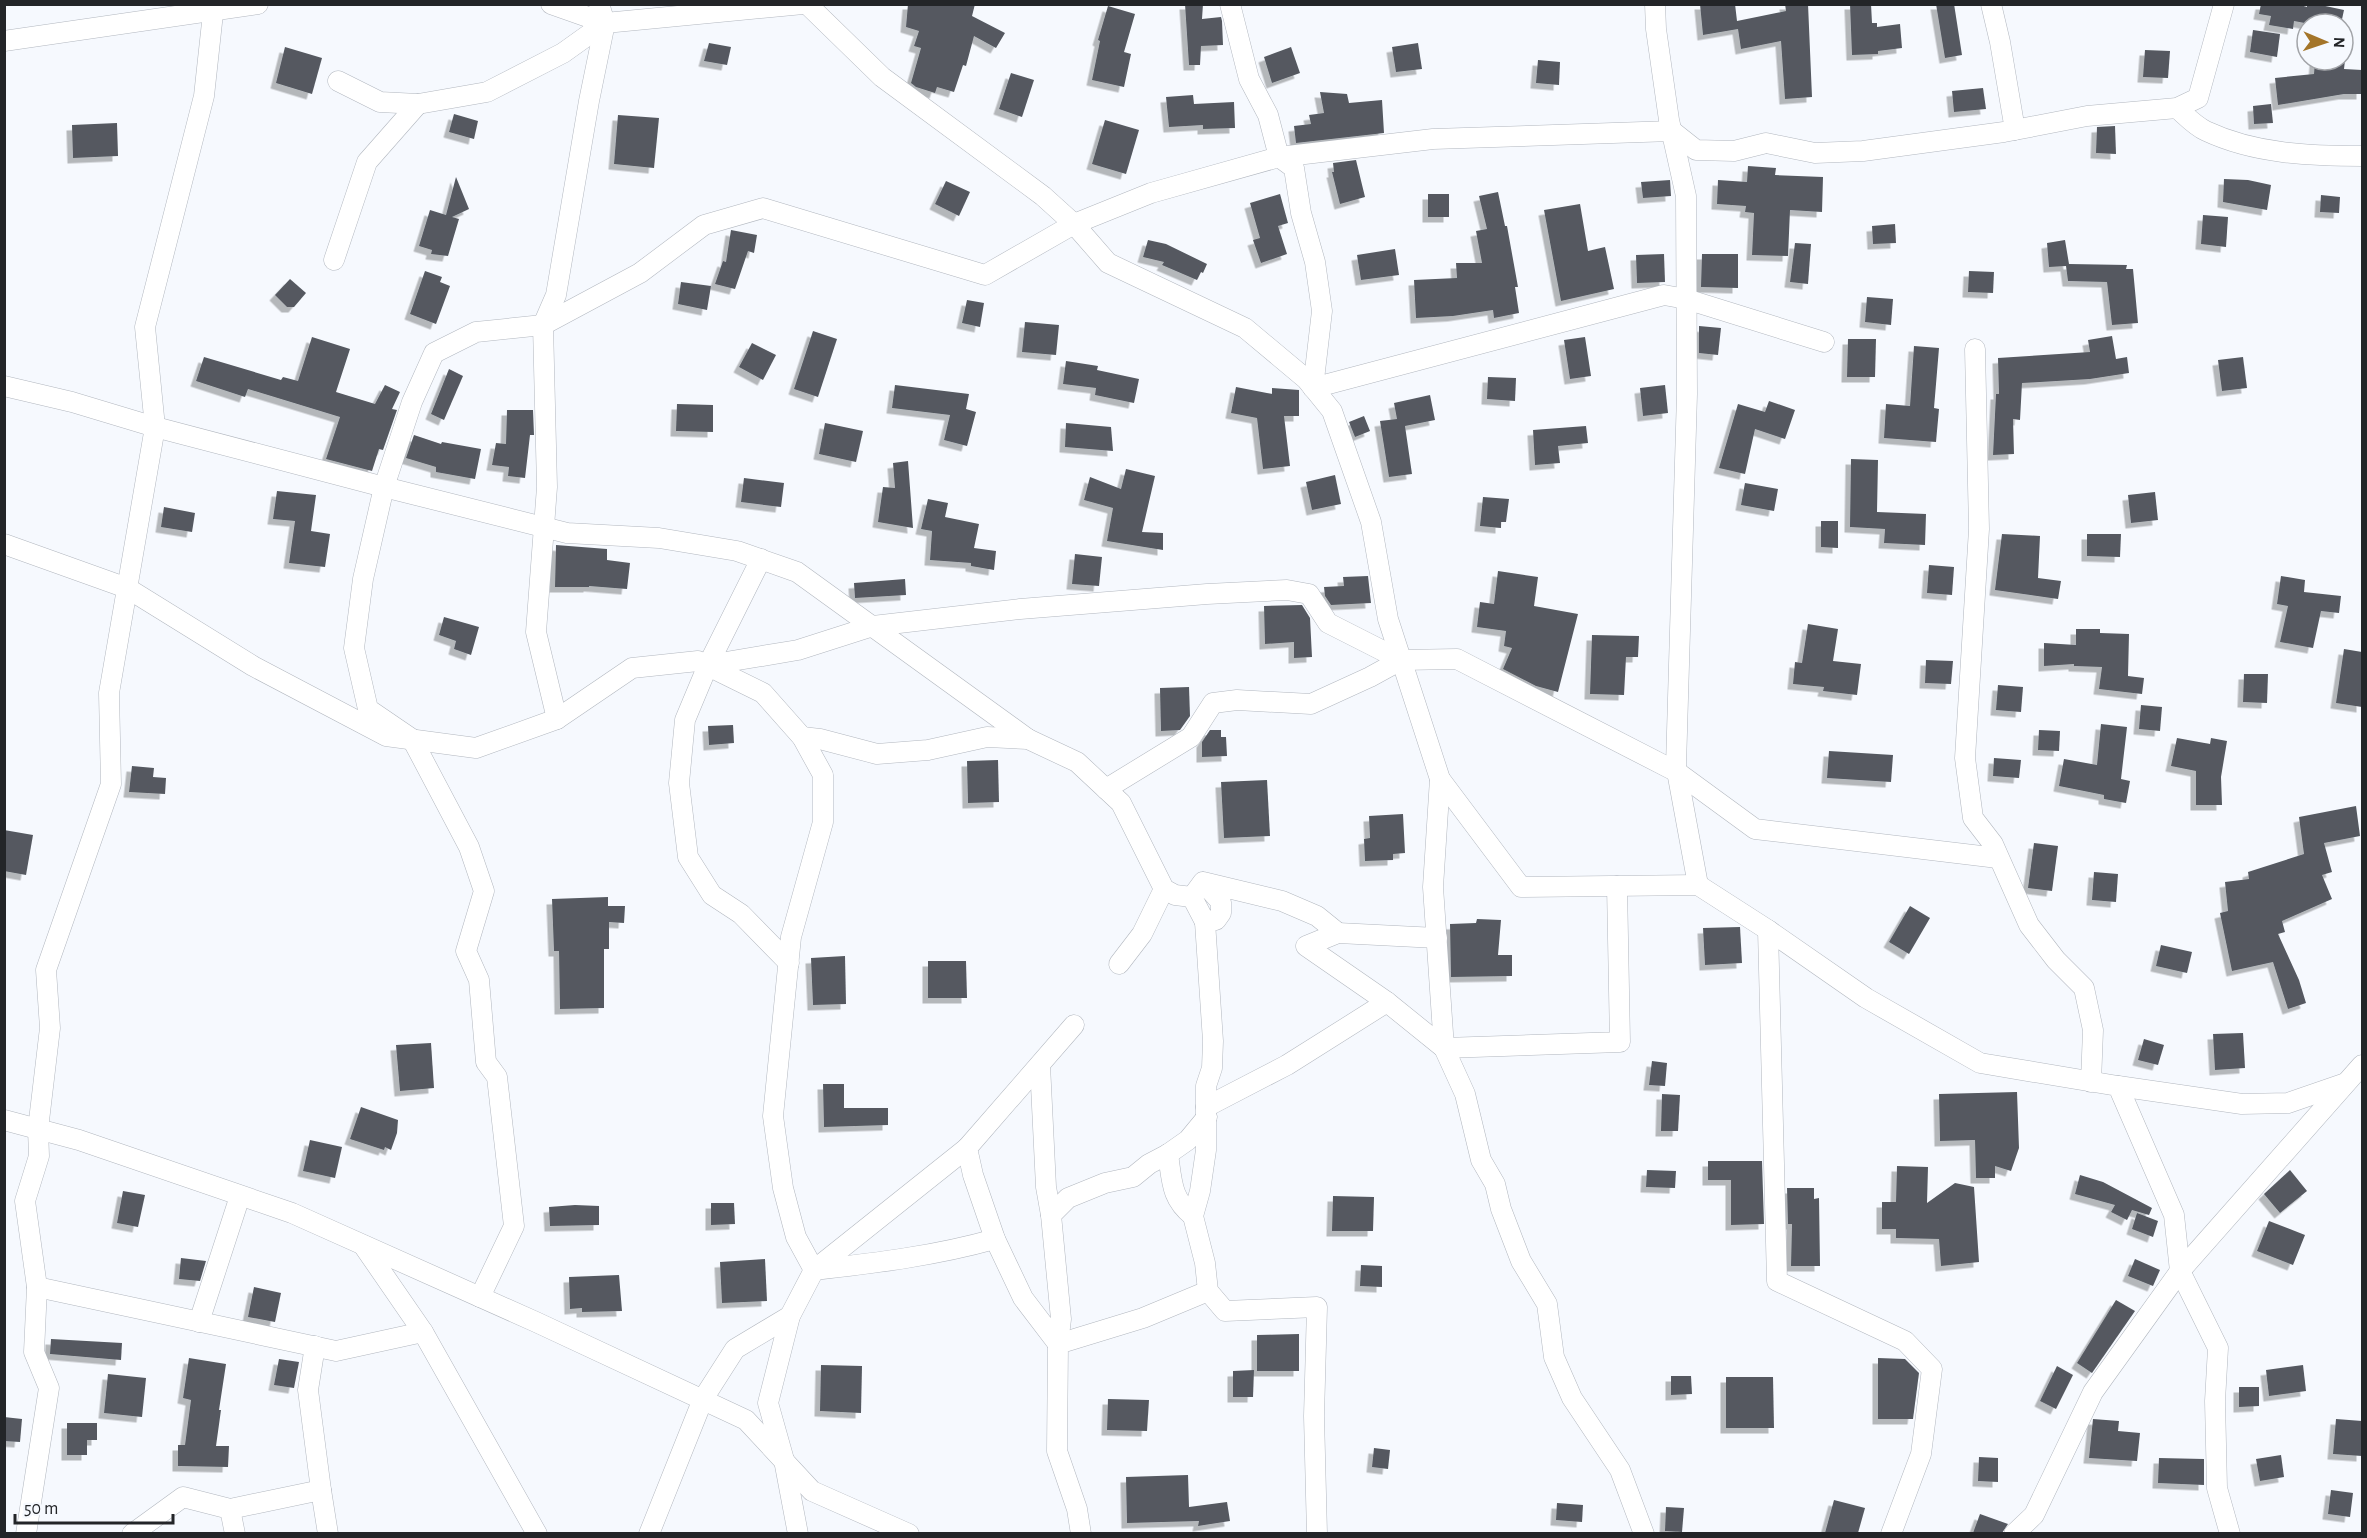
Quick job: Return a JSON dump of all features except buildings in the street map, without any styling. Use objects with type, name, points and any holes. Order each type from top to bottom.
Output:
[{"type":"street","points":[[4,40],[213,8],[258,4]]},
{"type":"street","points":[[551,4],[602,14],[805,4],[882,77],[1043,196],[1074,224],[1108,262],[1245,328],[1306,379],[1332,411],[1371,522],[1388,619],[1440,779],[1521,887],[1698,885],[1866,998],[1980,1063],[2242,1104],[2288,1103],[2346,1083]]},
{"type":"street","points":[[1230,4],[1249,79],[1268,115],[1279,157],[1293,168],[1301,213],[1315,262],[1322,311],[1313,388]]},
{"type":"street","points":[[1655,4],[1656,29],[1672,131],[1686,195],[1687,394],[1677,772],[1698,885]]},
{"type":"street","points":[[1991,4],[2015,130]]},
{"type":"street","points":[[480,1297],[514,1226],[498,1077],[486,1062],[479,980],[466,951],[484,891],[469,847],[412,740],[368,709],[354,648],[363,579],[384,487],[412,402],[434,353],[476,332],[543,325],[640,273],[704,225],[763,208],[985,275],[1074,224],[1151,193],[1279,157],[1434,139],[1672,131],[1696,150],[1734,151],[1766,143],[1815,153],[1863,151],[2015,130],[2087,117],[2176,108],[2198,98],[2224,4]]},
{"type":"street","points":[[26,1533],[49,1388],[34,1352],[37,1287],[25,1201],[39,1156],[38,1129],[50,1028],[46,970],[111,784],[109,693],[155,427],[145,327],[204,96],[213,8]]},
{"type":"street","points":[[339,81],[380,102],[418,104],[487,92],[563,53],[602,14]]},
{"type":"street","points":[[557,719],[536,632],[547,487],[543,325],[555,295],[602,14]]},
{"type":"street","points":[[334,260],[367,162],[418,104]]},
{"type":"street","points":[[2176,108],[2204,130],[2245,145],[2308,156],[2362,156]]},
{"type":"street","points":[[1313,388],[1664,295],[1686,298],[1824,342]]},
{"type":"street","points":[[1975,349],[1979,530],[1965,758],[1973,818],[1993,844],[2029,925],[2056,960],[2084,988],[2093,1030],[2091,1082]]},
{"type":"street","points":[[4,386],[545,528],[567,533],[659,538],[737,551],[796,572],[1028,739],[1077,762],[1121,803],[1164,889],[1175,895],[1197,890],[1282,901],[1317,916],[1338,933]]},
{"type":"street","points":[[4,544],[127,588],[253,666],[386,736],[476,747],[557,719],[632,668],[698,660],[763,693],[802,736],[823,775],[823,822],[792,937],[773,1116],[783,1188],[796,1237],[814,1270]]},
{"type":"street","points":[[761,559],[708,665],[685,720],[679,783],[688,856],[712,895],[741,914],[789,963]]},
{"type":"street","points":[[708,665],[798,650],[873,626],[1020,609],[1287,590],[1309,594],[1328,623],[1401,660]]},
{"type":"street","points":[[1106,789],[1191,737],[1213,703],[1237,700],[1311,704],[1401,660],[1457,659],[1677,772],[1755,829],[1998,858]]},
{"type":"street","points":[[802,736],[877,754],[928,750],[987,737],[1028,739]]},
{"type":"street","points":[[1440,779],[1433,887],[1444,1048],[1465,1094],[1481,1160],[1495,1184],[1500,1209],[1521,1261],[1547,1304],[1554,1358],[1572,1398],[1620,1470],[1644,1533]]},
{"type":"street","points":[[1437,938],[1338,933],[1306,946],[1387,1002],[1444,1048],[1620,1041],[1617,886]]},
{"type":"street","points":[[1119,964],[1143,933],[1164,889]]},
{"type":"street","points":[[1197,890],[1221,902],[1221,913],[1216,920],[1205,922],[1214,1041],[1212,1068],[1206,1086],[1206,1150],[1200,1191],[1193,1216],[1205,1263],[1208,1291],[1225,1311],[1317,1307],[1314,1416],[1317,1533]]},
{"type":"street","points":[[1768,930],[1777,1281],[1905,1341],[1932,1369],[1921,1454],[1891,1533]]},
{"type":"street","points":[[1051,1215],[1068,1198],[1105,1183],[1133,1177],[1149,1164],[1188,1140],[1207,1112],[1387,1002]]},
{"type":"street","points":[[798,1533],[784,1460],[768,1404],[790,1316],[814,1270],[967,1148],[1074,1025]]},
{"type":"street","points":[[1040,1065],[1046,1187],[1051,1215],[1061,1319],[1058,1344],[1057,1451],[1077,1509],[1081,1533]]},
{"type":"street","points":[[2014,1533],[2034,1515],[2093,1392],[2180,1271],[2362,1065]]},
{"type":"street","points":[[2118,1086],[2174,1215],[2180,1271],[2218,1348],[2215,1401],[2217,1488],[2230,1533]]},
{"type":"street","points":[[4,1120],[80,1140],[292,1213],[480,1297],[746,1420],[812,1491],[909,1533]]},
{"type":"street","points":[[967,1148],[973,1175],[995,1239],[1023,1298],[1058,1344]]},
{"type":"street","points":[[1168,1154],[1173,1187],[1181,1207],[1193,1216]]},
{"type":"street","points":[[1138,1173],[1173,1187]]},
{"type":"street","points":[[199,1322],[240,1196]]},
{"type":"street","points":[[814,1270],[946,1252],[995,1239]]},
{"type":"street","points":[[363,1245],[423,1332],[537,1533]]},
{"type":"street","points":[[37,1287],[336,1351],[423,1332]]},
{"type":"street","points":[[1058,1344],[1143,1318],[1208,1291]]},
{"type":"street","points":[[649,1533],[703,1400],[735,1349],[790,1316]]},
{"type":"street","points":[[315,1346],[309,1390],[328,1533]]},
{"type":"street","points":[[132,1533],[183,1497],[230,1509],[321,1490]]},
{"type":"street","points":[[230,1509],[235,1533]]}]
